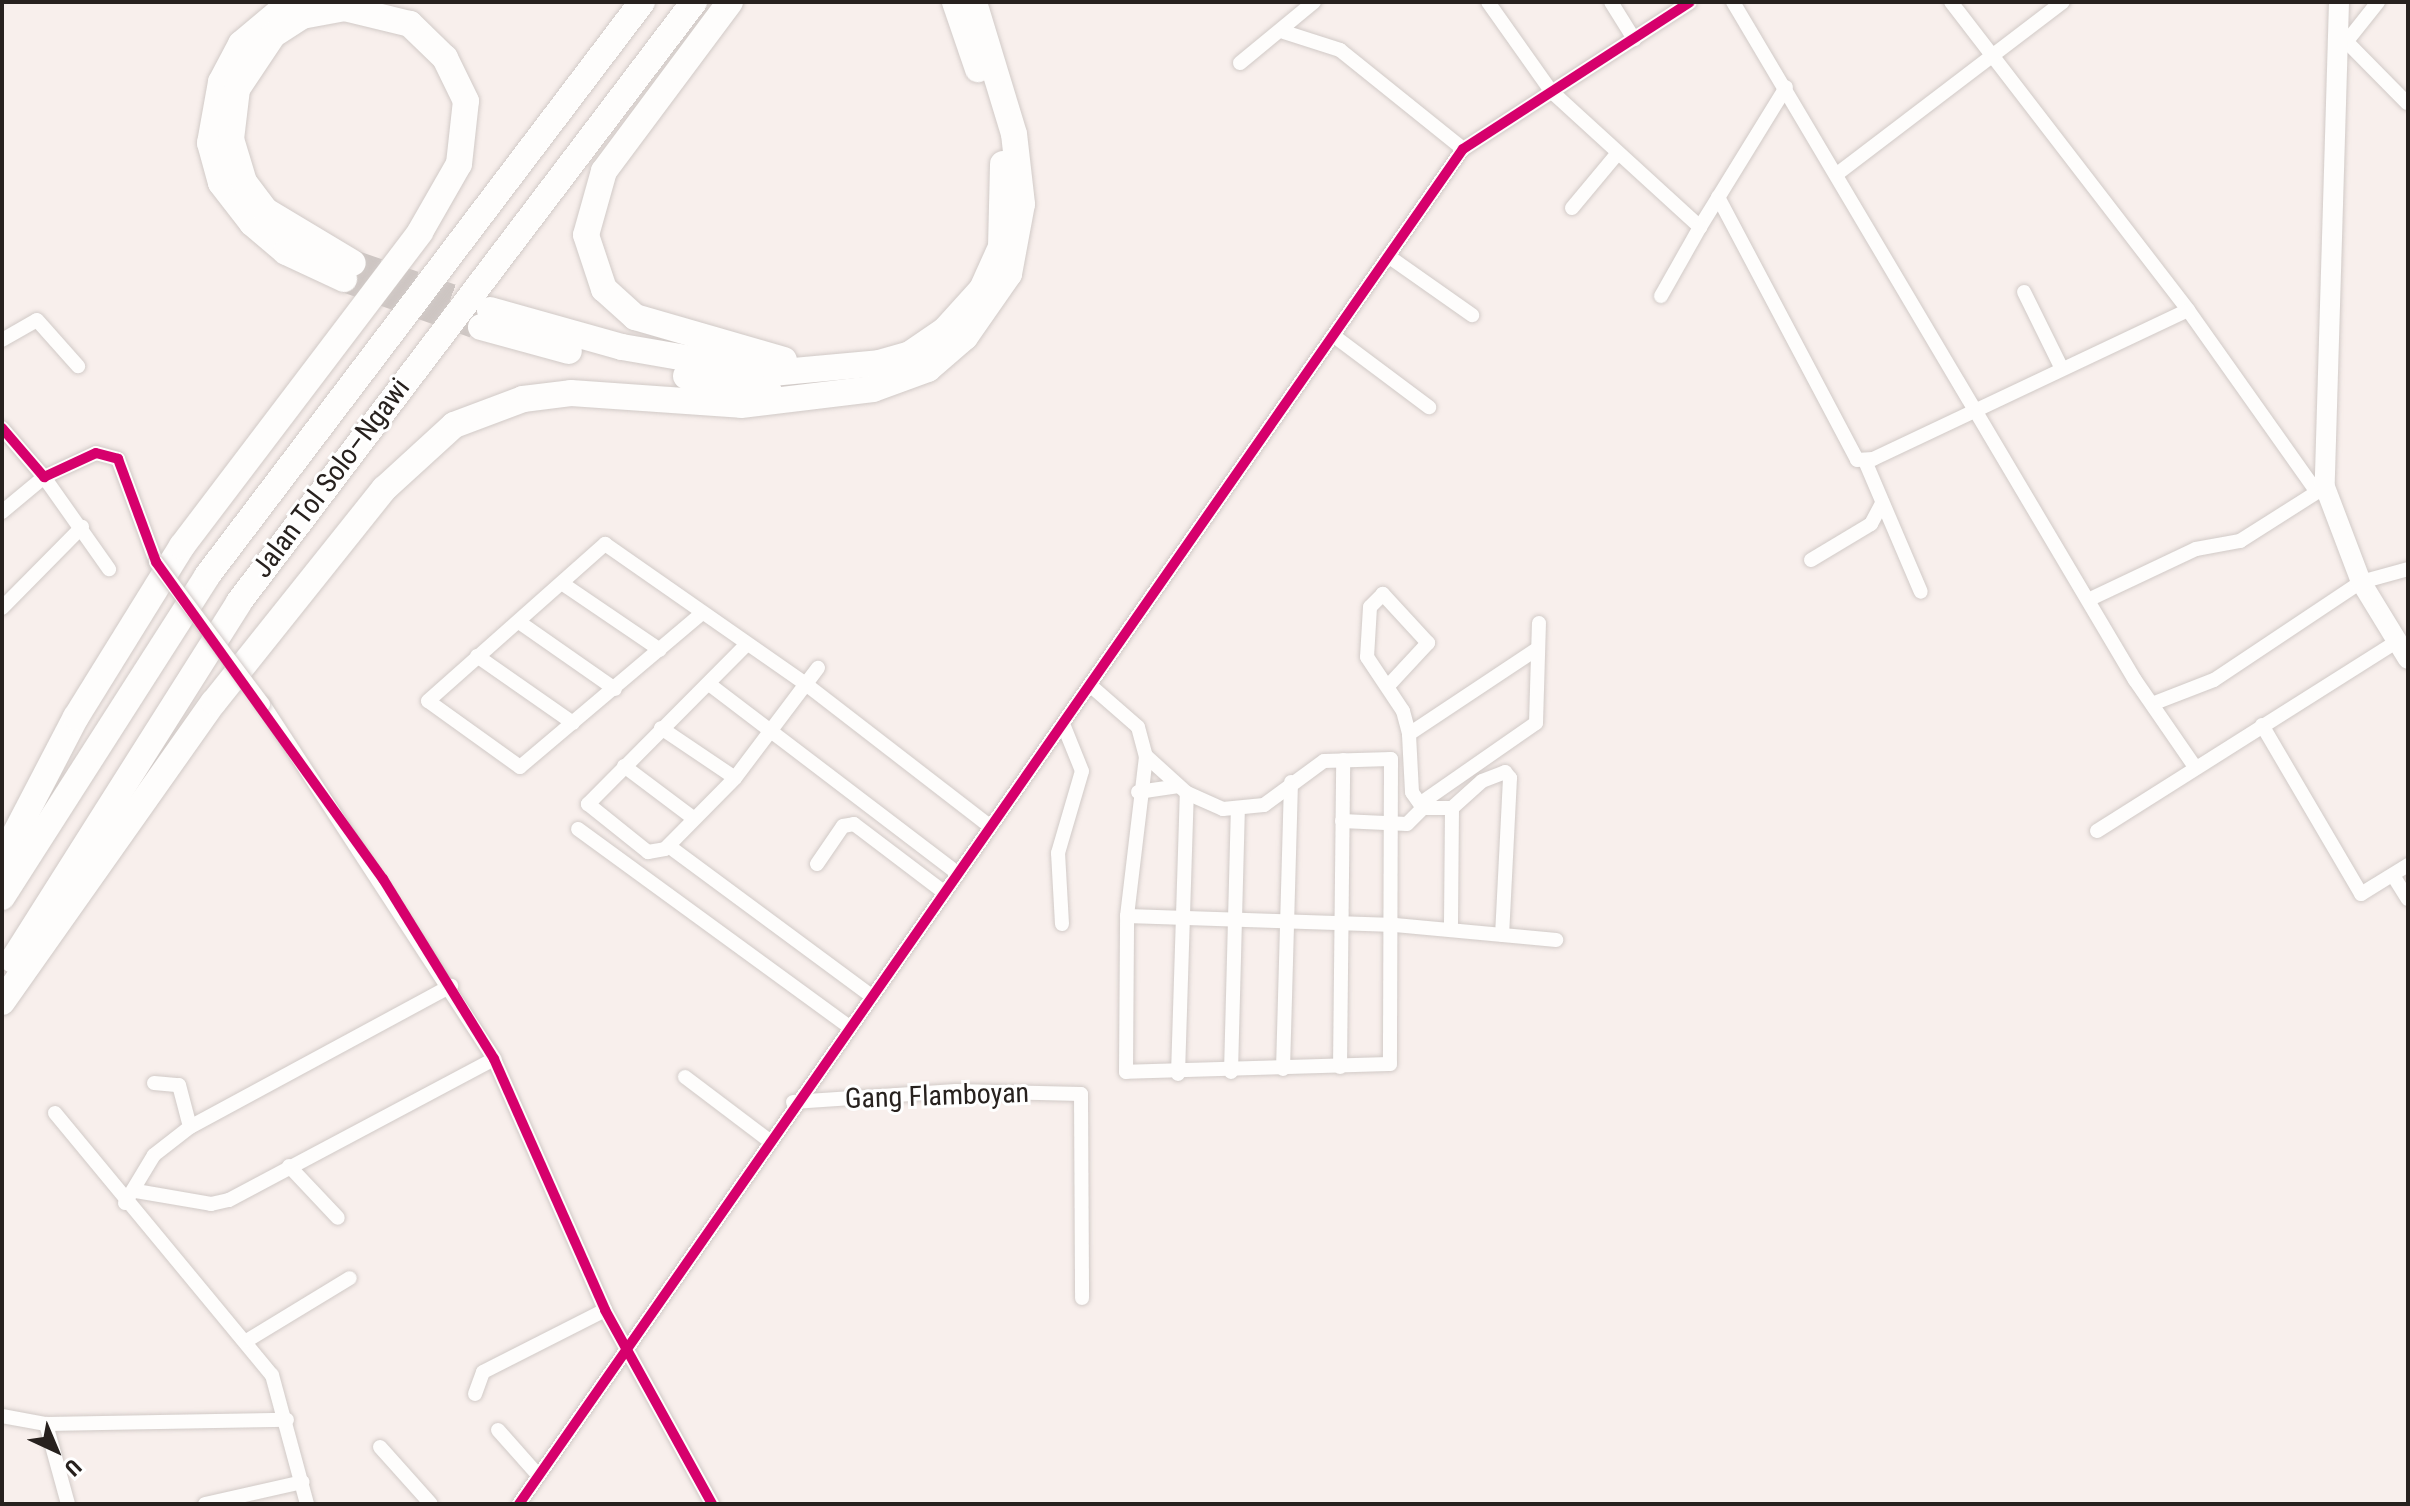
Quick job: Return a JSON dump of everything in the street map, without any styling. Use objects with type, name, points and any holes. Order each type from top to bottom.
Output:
[{"type":"highway","points":[[2,859],[76,717],[182,546],[420,232],[459,164],[466,101],[445,58],[410,24],[345,8],[302,16],[273,35],[237,89],[231,139],[244,182],[266,211],[349,271],[286,252],[252,223],[221,183],[210,143],[221,82],[241,44],[291,2]]},
{"type":"highway","name":"Jalan Tol Solo–Ngawi","points":[[2,897],[207,576],[642,2]]},
{"type":"highway","name":"Jalan Tol Solo–Ngawi","points":[[2,979],[239,602],[694,2]]},
{"type":"highway","points":[[730,2],[604,171],[591,199],[590,260],[604,289],[635,317],[824,371]]},
{"type":"highway","points":[[804,397],[594,358],[486,319],[637,350],[772,373],[824,371],[879,363],[922,346],[968,308],[1001,247],[999,131],[955,2]]},
{"type":"highway","points":[[2,1002],[223,690],[384,489],[454,425],[523,399],[571,393],[741,405],[873,389],[928,369],[965,337],[1009,274],[1022,204],[1014,134],[974,2]]},
{"type":"street","points":[[1240,63],[1284,32],[1314,2]]},
{"type":"street","points":[[1488,2],[1551,91],[1700,227]]},
{"type":"street","points":[[1611,2],[1634,39]]},
{"type":"street","points":[[519,1504],[767,1139],[1091,686],[1463,149],[1690,2]]},
{"type":"street","points":[[1733,2],[2088,600],[2195,767]]},
{"type":"street","points":[[1951,2],[2321,489],[2361,582],[2402,650],[2262,725],[2097,831]]},
{"type":"street","points":[[1837,174],[2063,2]]},
{"type":"street","points":[[2321,489],[2343,37],[2339,2]]},
{"type":"street","points":[[2343,37],[2378,2]]},
{"type":"street","points":[[1284,32],[1340,50],[1463,149]]},
{"type":"street","points":[[2343,37],[2407,103]]},
{"type":"street","points":[[1661,296],[1786,87]]},
{"type":"street","points":[[1572,208],[1617,154]]},
{"type":"street","points":[[1718,197],[1851,455],[1865,461],[1921,592]]},
{"type":"street","points":[[1388,256],[1472,315]]},
{"type":"street","points":[[2024,292],[2061,367]]},
{"type":"street","points":[[1865,461],[1973,406],[2188,310]]},
{"type":"street","points":[[2,340],[37,320],[78,366]]},
{"type":"street","points":[[1334,336],[1429,407]]},
{"type":"street","points":[[2,428],[82,527],[109,569]]},
{"type":"street","points":[[2,512],[44,477],[96,453],[118,459],[156,562],[263,704],[451,986],[494,1059],[605,1310],[712,1504]]},
{"type":"street","points":[[2088,600],[2196,549],[2240,541],[2321,489]]},
{"type":"street","points":[[1811,560],[1871,524],[1882,503]]},
{"type":"street","points":[[2,608],[82,527]]},
{"type":"street","points":[[701,614],[615,689],[518,766],[428,701],[605,544],[745,646],[807,685],[991,827]]},
{"type":"street","points":[[2152,704],[2214,680],[2361,582],[2408,569]]},
{"type":"street","points":[[563,584],[660,650]]},
{"type":"street","points":[[1388,686],[1428,643],[1383,594],[1370,607],[1366,644],[1409,734],[1412,792],[1422,806]]},
{"type":"street","points":[[519,622],[615,689]]},
{"type":"street","points":[[1342,821],[1407,824],[1422,806],[1536,723],[1539,623]]},
{"type":"street","points":[[745,646],[588,805],[604,821],[655,853],[735,778],[818,668]]},
{"type":"street","points":[[1409,734],[1537,649]]},
{"type":"street","points":[[477,656],[573,723]]},
{"type":"street","points":[[709,684],[958,874]]},
{"type":"street","points":[[1091,686],[1138,727],[1146,756],[1138,792],[1127,916],[1126,1072],[1231,1072],[1340,1067],[1393,1060],[1395,822],[1391,759],[1343,760],[1314,765],[1264,805],[1238,809],[1183,789],[1146,756]]},
{"type":"street","points":[[1062,924],[1058,853],[1082,771],[1063,724]]},
{"type":"street","points":[[2262,725],[2361,894],[2394,877],[2408,865]]},
{"type":"street","points":[[661,728],[735,778]]},
{"type":"street","points":[[1340,1067],[1343,760]]},
{"type":"street","points":[[624,766],[692,817]]},
{"type":"street","points":[[1422,806],[1452,808],[1482,781],[1508,774],[1502,935]]},
{"type":"street","points":[[1283,1069],[1291,782]]},
{"type":"street","points":[[1138,792],[1183,789]]},
{"type":"street","points":[[1178,1074],[1183,789]]},
{"type":"street","points":[[1451,929],[1452,808]]},
{"type":"street","points":[[1231,1072],[1238,809]]},
{"type":"street","points":[[817,864],[843,826],[854,824],[945,893]]},
{"type":"street","points":[[578,829],[848,1026]]},
{"type":"street","points":[[674,850],[871,996]]},
{"type":"street","points":[[2394,877],[2408,899]]},
{"type":"street","points":[[1127,916],[1286,924],[1395,925],[1556,940]]},
{"type":"street","points":[[125,1203],[136,1191],[154,1155],[190,1127],[451,986]]},
{"type":"street","points":[[136,1191],[211,1204],[494,1059]]},
{"type":"street","points":[[685,1077],[767,1139]]},
{"type":"street","points":[[154,1083],[179,1085],[190,1127]]},
{"type":"street","name":"Gang Flamboyan","points":[[793,1102],[956,1091],[1081,1094],[1082,1298]]},
{"type":"street","points":[[55,1113],[125,1203],[248,1340],[272,1375],[287,1420],[307,1504]]},
{"type":"street","points":[[289,1166],[338,1218]]},
{"type":"street","points":[[248,1340],[350,1278]]},
{"type":"street","points":[[475,1394],[483,1372],[605,1310]]},
{"type":"street","points":[[2,1416],[46,1424],[287,1420]]},
{"type":"street","points":[[46,1424],[68,1504]]},
{"type":"street","points":[[498,1430],[537,1474]]},
{"type":"street","points":[[380,1447],[431,1504]]},
{"type":"street","points":[[205,1504],[303,1482]]},
{"type":"tunnel","points":[[353,263],[486,309]]},
{"type":"tunnel","points":[[344,279],[474,325]]},
{"type":"cycle path","points":[[519,1504],[1463,149],[1690,2]]},
{"type":"cycle path","points":[[2,428],[44,477],[96,453],[118,459],[156,562],[383,879],[494,1059],[605,1310],[712,1504]]}]
